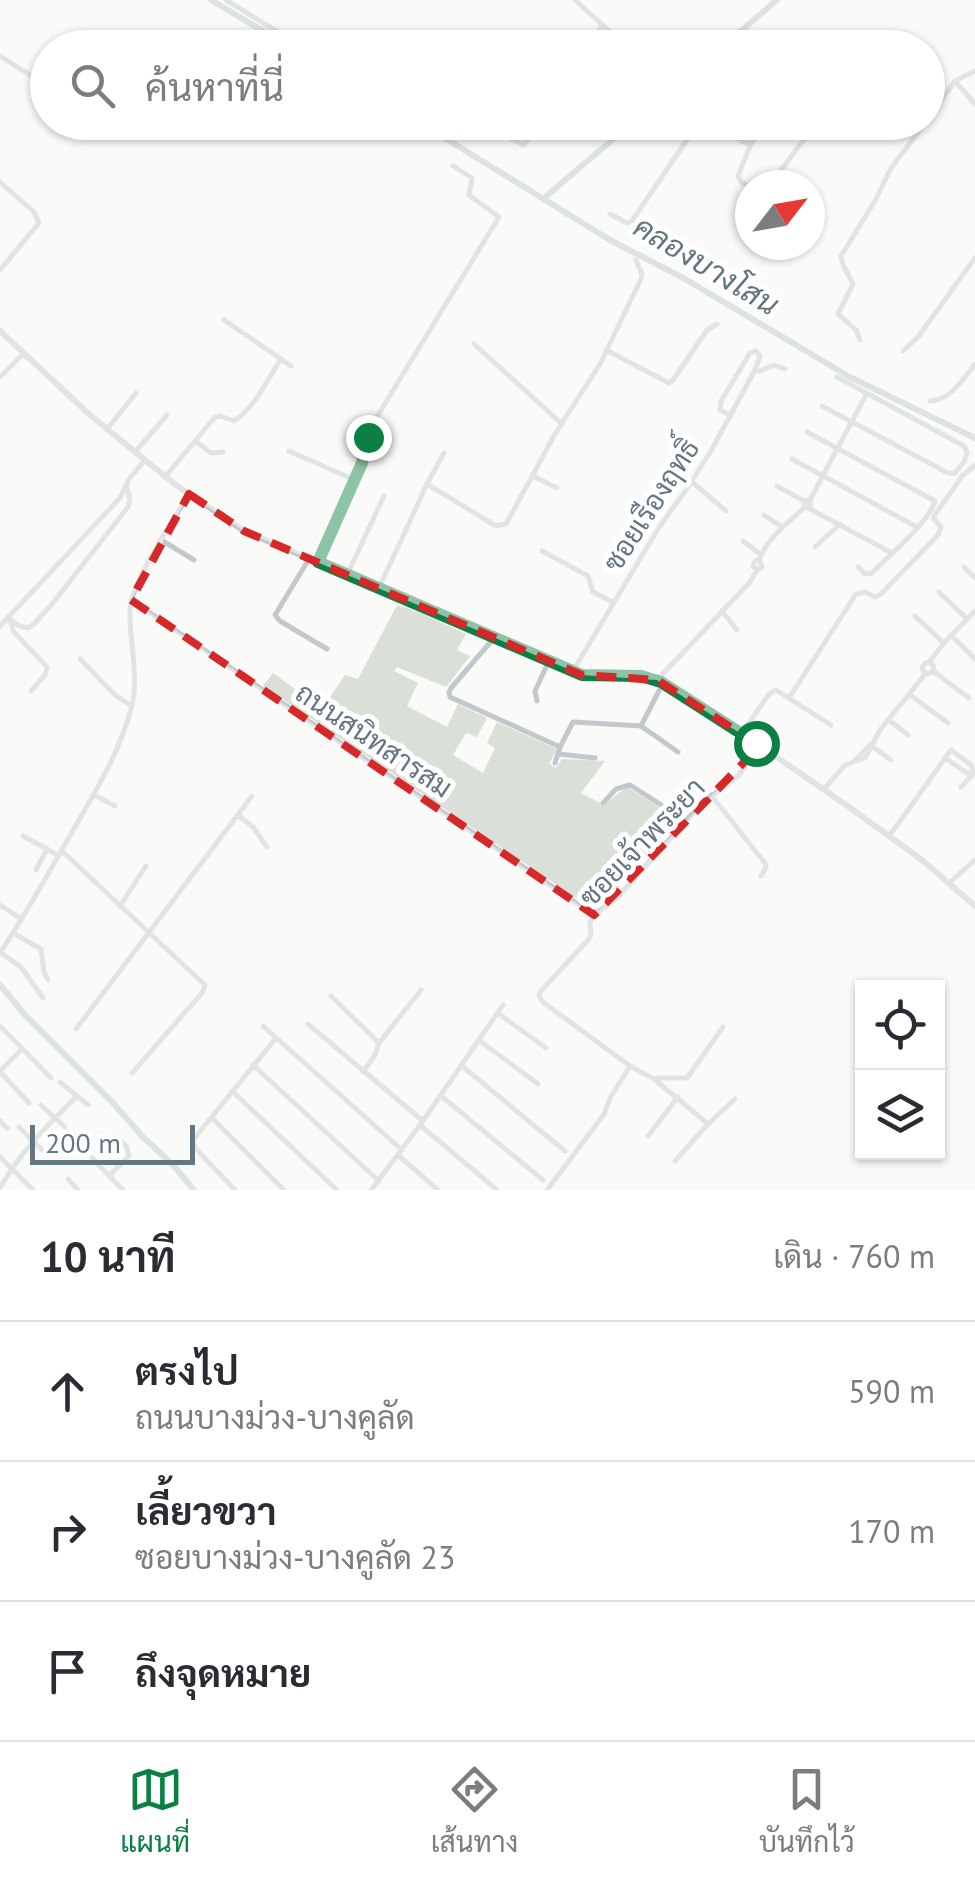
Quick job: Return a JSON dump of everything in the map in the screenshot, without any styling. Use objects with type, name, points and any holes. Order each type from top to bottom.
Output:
[{"type":"street","points":[[226,0],[275,30]]},
{"type":"street","points":[[576,0],[608,30]]},
{"type":"street","points":[[599,30],[602,25]]},
{"type":"street","points":[[0,56],[30,75]]},
{"type":"street","points":[[945,95],[955,82],[975,70]]},
{"type":"street","points":[[955,82],[975,104]]},
{"type":"street","points":[[610,214],[627,223],[632,221],[687,140]]},
{"type":"street","points":[[741,140],[751,144]]},
{"type":"street","points":[[740,170],[754,140]]},
{"type":"street","points":[[781,170],[804,140]]},
{"type":"street","points":[[860,340],[856,330],[838,314],[853,284],[840,256],[910,140]]},
{"type":"street","points":[[318,562],[355,480],[378,416],[499,217],[469,194],[472,178],[453,166]]},
{"type":"street","points":[[0,182],[34,212],[39,223],[0,270]]},
{"type":"street","points":[[0,197],[8,188]]},
{"type":"street","points":[[902,351],[918,337],[975,258]]},
{"type":"street","points":[[428,484],[500,527],[506,524],[592,378],[641,279],[636,260]]},
{"type":"street","points":[[224,320],[291,366]]},
{"type":"street","points":[[606,350],[669,383],[706,330],[717,324]]},
{"type":"street","points":[[0,332],[144,460],[244,531],[582,675],[641,676],[660,682],[824,789],[890,836],[975,906]]},
{"type":"street","points":[[474,344],[562,424]]},
{"type":"street","name":"ซอยเรืองฤทธิ์","points":[[573,671],[661,523],[692,482],[731,416],[755,370],[759,359],[756,351],[750,354],[721,401],[720,410],[731,416]]},
{"type":"street","points":[[0,376],[24,353]]},
{"type":"street","points":[[165,476],[217,416],[234,421],[242,416],[280,360]]},
{"type":"street","points":[[930,402],[947,396],[975,364]]},
{"type":"street","points":[[755,370],[760,372],[772,365],[785,369]]},
{"type":"street","points":[[822,406],[948,473],[955,473],[964,462],[964,446],[837,378]]},
{"type":"street","points":[[107,429],[136,393]]},
{"type":"street","points":[[640,726],[660,682],[757,570],[752,566],[754,561],[807,504],[866,394]]},
{"type":"street","points":[[136,452],[167,415]]},
{"type":"street","points":[[807,432],[933,500],[934,507],[917,527],[870,574],[858,567]]},
{"type":"street","points":[[195,442],[211,453],[223,452]]},
{"type":"street","points":[[289,451],[355,480]]},
{"type":"street","points":[[379,588],[444,453]]},
{"type":"street","points":[[792,459],[917,527]]},
{"type":"street","points":[[0,626],[120,498],[144,460]]},
{"type":"street","points":[[789,698],[856,594],[881,594],[938,535],[941,528],[934,516],[974,466]]},
{"type":"street","points":[[533,476],[558,488]]},
{"type":"street","points":[[692,482],[726,511]]},
{"type":"street","points":[[777,486],[892,553]]},
{"type":"street","points":[[6,618],[28,628],[52,604],[128,508],[126,488]]},
{"type":"street","points":[[43,998],[21,967],[0,952],[94,795],[119,744],[134,691],[131,600],[189,494]]},
{"type":"street","points":[[347,575],[384,496]]},
{"type":"street","points":[[764,516],[782,528]]},
{"type":"street","points":[[815,547],[840,524]]},
{"type":"street","points":[[162,540],[194,560]]},
{"type":"street","points":[[744,541],[760,557]]},
{"type":"street","points":[[542,551],[588,576],[593,592],[614,603]]},
{"type":"street","points":[[309,558],[275,615],[327,650]]},
{"type":"street","points":[[964,567],[975,578]]},
{"type":"street","points":[[940,592],[967,618]]},
{"type":"street","name":"ถนนสนิทสารสม","points":[[131,600],[594,915]]},
{"type":"street","points":[[722,611],[737,630]]},
{"type":"street","points":[[824,789],[841,768],[865,758],[889,720],[930,672],[933,666],[929,662],[975,612]]},
{"type":"street","points":[[915,616],[944,643]]},
{"type":"street","points":[[6,618],[46,667],[45,674],[30,691]]},
{"type":"street","points":[[951,635],[975,659]]},
{"type":"street","points":[[494,638],[451,688],[450,697],[559,750],[596,758]]},
{"type":"street","points":[[80,659],[116,696],[132,706]]},
{"type":"street","points":[[536,701],[535,691],[549,661]]},
{"type":"street","points":[[930,672],[968,698]]},
{"type":"street","points":[[742,734],[769,694],[776,690],[831,725]]},
{"type":"street","points":[[910,694],[948,723]]},
{"type":"street","points":[[889,720],[908,735]]},
{"type":"street","points":[[555,764],[559,750],[578,721],[640,726],[678,752]]},
{"type":"street","points":[[872,744],[891,760]]},
{"type":"street","name":"ซอยเจ้าพระยา","points":[[630,1066],[544,1003],[540,992],[588,940],[594,915],[617,898],[685,820],[738,776],[760,746]]},
{"type":"street","points":[[890,836],[950,750],[974,772]]},
{"type":"street","points":[[945,758],[967,773],[974,772]]},
{"type":"street","points":[[961,788],[974,772]]},
{"type":"street","points":[[603,803],[616,789],[630,785],[685,820]]},
{"type":"street","points":[[94,795],[115,806]]},
{"type":"street","points":[[711,795],[765,863],[761,876]]},
{"type":"street","points":[[76,1029],[252,796]]},
{"type":"street","points":[[238,815],[267,846]]},
{"type":"street","points":[[23,836],[60,854],[202,981],[205,988],[132,1073]]},
{"type":"street","points":[[36,870],[47,849]]},
{"type":"street","points":[[949,883],[975,860]]},
{"type":"street","points":[[120,906],[146,866]]},
{"type":"street","points":[[0,905],[22,918]]},
{"type":"street","points":[[13,933],[41,949],[48,980]]},
{"type":"street","points":[[363,1072],[421,990]]},
{"type":"street","points":[[330,996],[380,1043]]},
{"type":"street","points":[[371,1190],[503,1006]]},
{"type":"street","points":[[498,1014],[546,1048]]},
{"type":"street","points":[[308,1024],[497,1190]]},
{"type":"street","points":[[263,1026],[438,1190]]},
{"type":"street","points":[[1,1027],[51,1078]]},
{"type":"street","points":[[654,1078],[687,1078],[723,1027]]},
{"type":"street","points":[[235,1190],[192,1144],[276,1038]]},
{"type":"street","points":[[480,1041],[538,1084]]},
{"type":"street","points":[[22,1049],[0,1071],[29,1103]]},
{"type":"street","points":[[253,1065],[379,1180]]},
{"type":"street","points":[[462,1066],[565,1152]]},
{"type":"street","points":[[547,1190],[604,1114],[630,1066],[654,1078],[708,1124]]},
{"type":"street","points":[[60,1082],[88,1105]]},
{"type":"street","points":[[232,1091],[337,1190]]},
{"type":"street","points":[[0,1188],[33,1140],[77,1096]]},
{"type":"street","points":[[441,1096],[543,1180]]},
{"type":"street","points":[[648,1136],[678,1097]]},
{"type":"street","points":[[676,1160],[734,1099]]},
{"type":"street","points":[[41,1105],[65,1127]]},
{"type":"street","points":[[211,1117],[284,1190]]},
{"type":"street","points":[[0,1121],[6,1128]]},
{"type":"street","points":[[19,1127],[42,1150]]},
{"type":"street","points":[[110,1175],[129,1156],[118,1138]]},
{"type":"street","points":[[0,1156],[33,1190]]},
{"type":"street","points":[[92,1158],[123,1190]]},
{"type":"street","points":[[68,1179],[78,1190]]},
{"type":"highlighted area","points":[[189,494],[244,531],[582,675],[657,680],[760,746],[594,915],[131,600]]},
{"type":"shaded area","points":[[397,605],[466,634],[457,650],[470,656],[446,687],[397,667],[394,671],[418,683],[407,706],[447,727],[458,704],[487,718],[477,737],[466,733],[453,755],[483,773],[495,748],[487,743],[497,722],[557,749],[549,764],[556,768],[562,759],[605,761],[581,793],[604,805],[627,787],[678,818],[610,896],[596,905],[582,902],[263,686],[273,673],[322,709],[345,675],[358,679]]},
{"type":"waterway","name":"คลองบางโสน","points":[[211,0],[262,30]]},
{"type":"waterway","points":[[742,30],[777,0]]},
{"type":"waterway","name":"คลองบางโสน","points":[[448,140],[610,240],[685,279],[848,376],[975,438]]},
{"type":"waterway","points":[[543,199],[612,140]]},
{"type":"waterway","points":[[0,985],[194,1190]]},
{"type":"route","points":[[368,437],[362,463],[318,562],[582,675],[641,676],[661,682],[756,743]]}]
